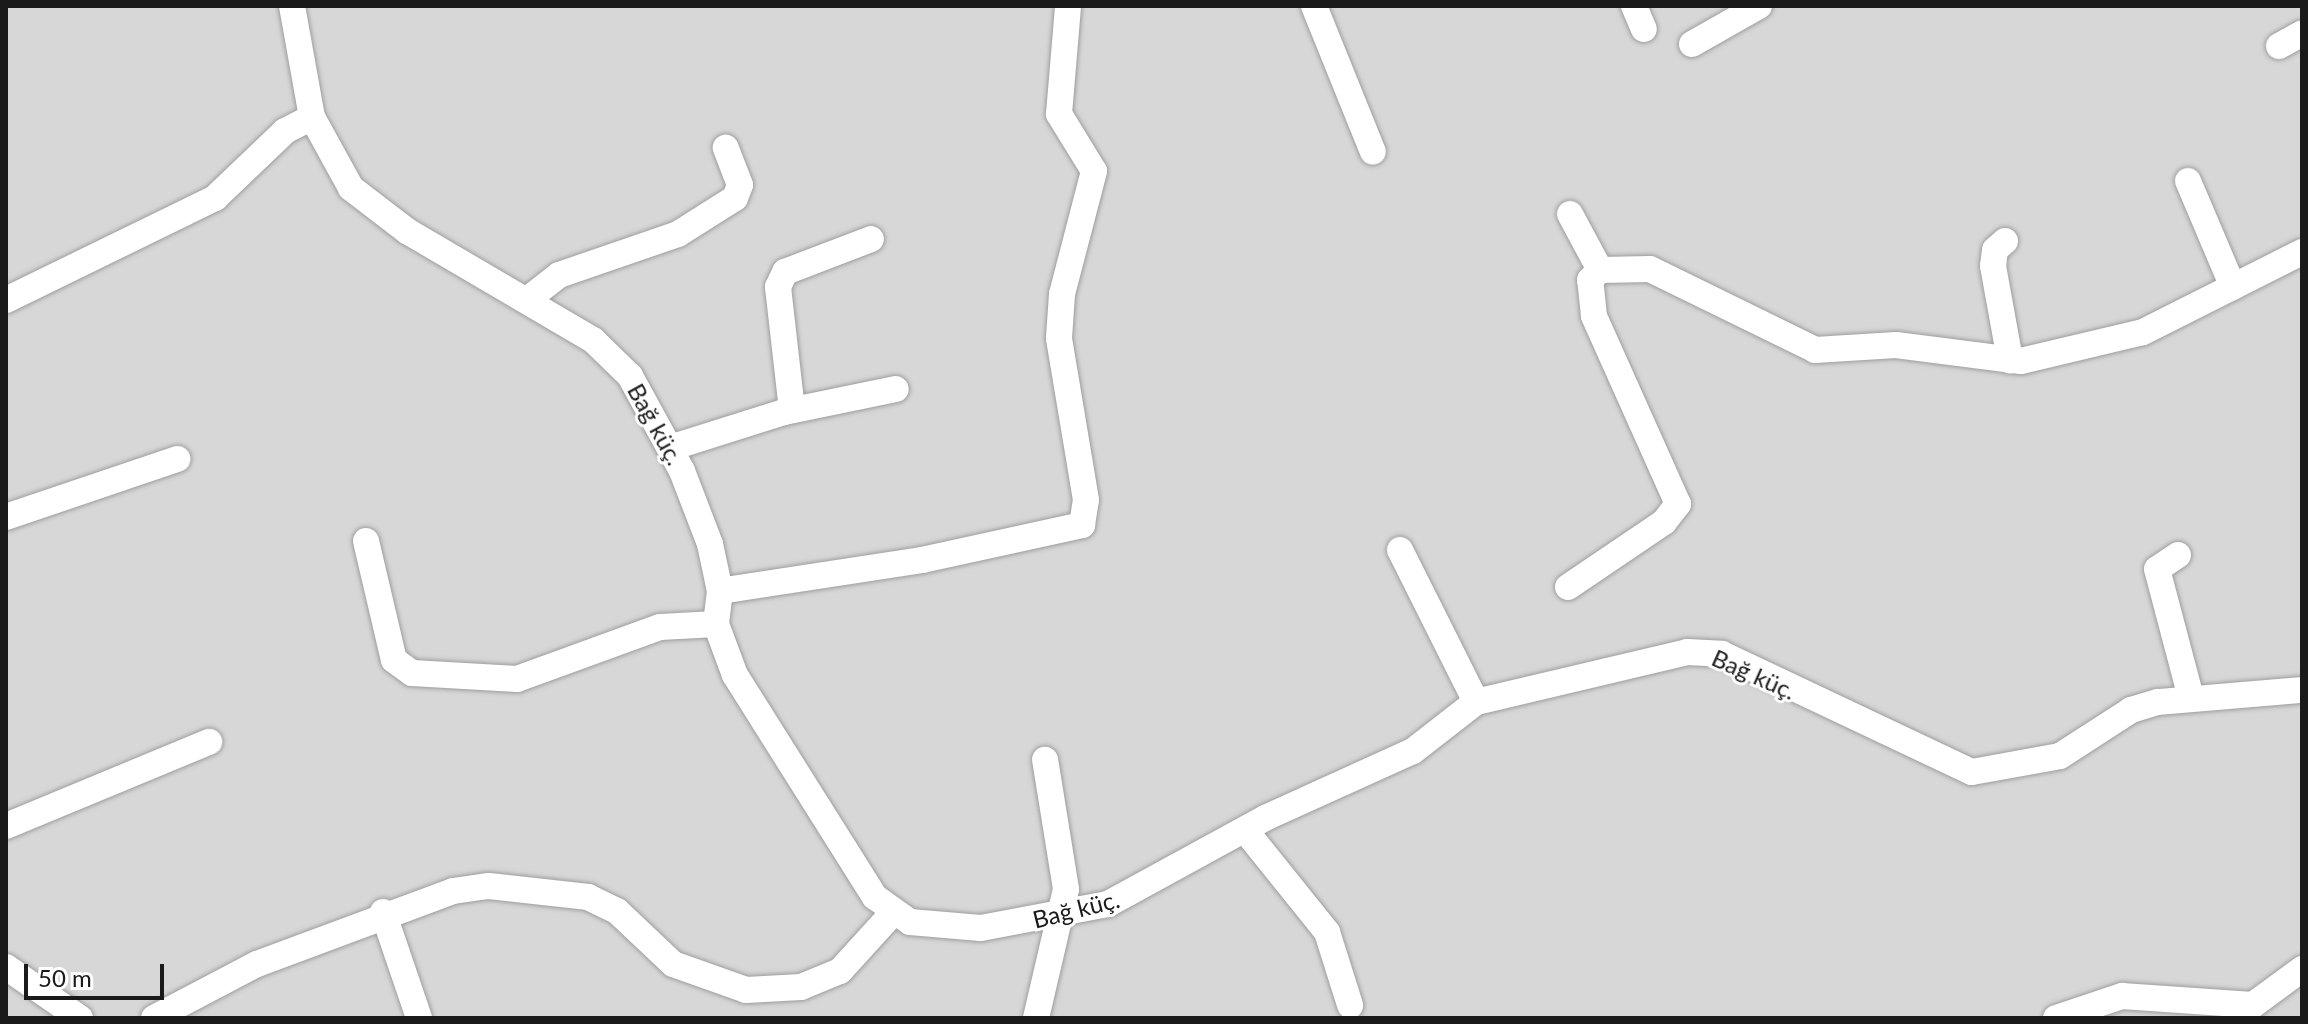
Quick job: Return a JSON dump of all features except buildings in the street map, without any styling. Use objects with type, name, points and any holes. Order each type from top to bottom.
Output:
[{"type":"street","name":"Bağ küç.","points":[[292,6],[312,117],[351,188],[407,231],[611,353],[670,448],[720,591],[716,624],[735,675],[891,915],[937,928],[1062,917],[1147,888],[1245,830],[1413,751],[1476,702],[1705,651],[1945,760],[1995,773],[2060,756],[2131,710],[2191,698],[2302,690]]},
{"type":"street","points":[[720,591],[922,560],[1082,525],[1086,500],[1059,338],[1062,294],[1094,171],[1059,114],[1068,6]]},
{"type":"street","points":[[1314,6],[1373,152]]},
{"type":"street","points":[[1692,44],[1759,6]]},
{"type":"street","points":[[6,300],[215,198],[285,131],[312,117]]},
{"type":"street","points":[[527,300],[559,275],[678,234],[735,198],[740,185],[726,148]]},
{"type":"street","points":[[2188,181],[2233,287]]},
{"type":"street","points":[[1570,214],[1600,270]]},
{"type":"street","points":[[792,410],[778,287],[785,272],[871,239]]},
{"type":"street","points":[[2005,241],[1993,266],[2010,360]]},
{"type":"street","points":[[1568,587],[1664,522],[1678,504],[1594,316],[1590,280],[1600,270],[1650,269],[1815,350],[1896,345],[2010,360],[2143,332],[2302,252]]},
{"type":"street","points":[[670,448],[792,410],[896,389]]},
{"type":"street","points":[[6,517],[177,459]]},
{"type":"street","points":[[366,541],[394,660],[412,673],[517,679],[660,627],[716,624]]},
{"type":"street","points":[[1400,550],[1476,702]]},
{"type":"street","points":[[2178,555],[2157,569],[2191,698]]},
{"type":"street","points":[[6,826],[209,742]]},
{"type":"street","points":[[1036,1018],[1062,917],[1066,889],[1045,760]]},
{"type":"street","points":[[1245,830],[1327,932],[1350,1005]]},
{"type":"street","points":[[154,1018],[383,912],[489,886],[569,892],[617,911],[689,973],[769,991],[840,971],[891,915]]},
{"type":"street","points":[[383,912],[419,1018]]},
{"type":"street","points":[[6,967],[80,1018]]},
{"type":"street","points":[[2056,1018],[2122,996],[2235,1013],[2253,1005],[2302,969]]},
{"type":"shaded area","points":[[6,6],[2302,6],[2302,1018],[6,1018]]}]
